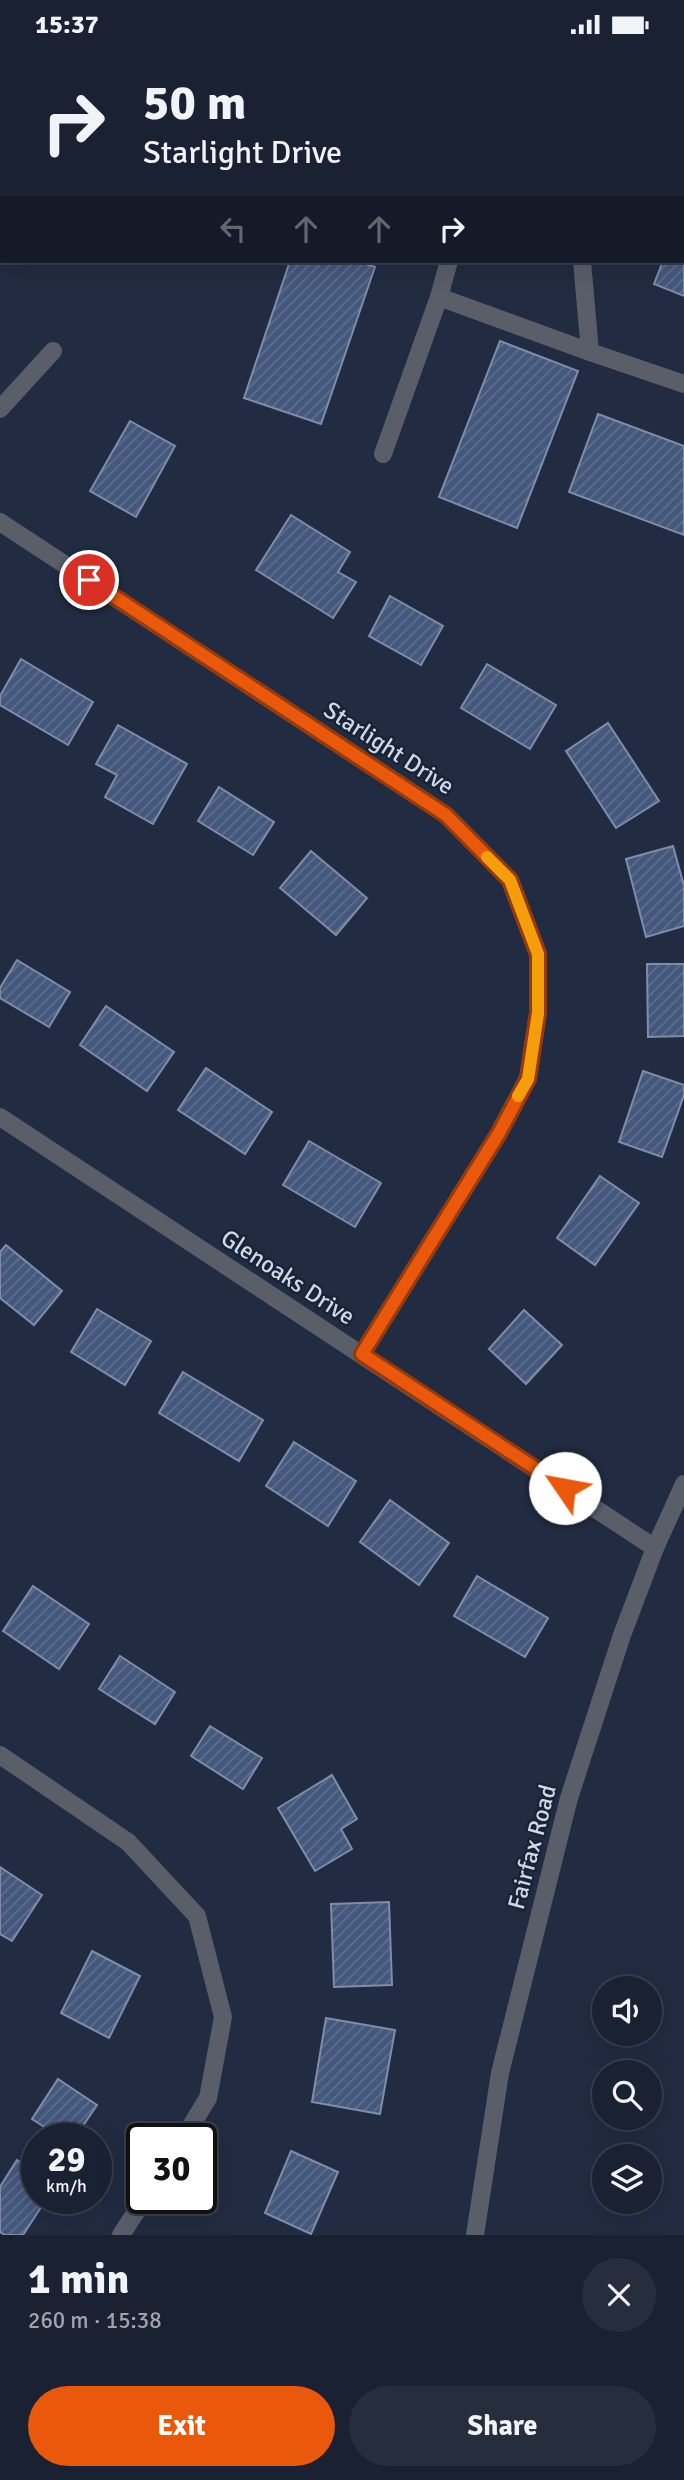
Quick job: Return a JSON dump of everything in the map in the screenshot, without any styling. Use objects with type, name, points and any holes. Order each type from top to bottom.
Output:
[{"type":"street","points":[[383,454],[448,263]]},
{"type":"street","points":[[582,263],[590,352]]},
{"type":"street","points":[[439,297],[684,384]]},
{"type":"street","points":[[0,409],[53,351]]},
{"type":"street","name":"Starlight Drive","points":[[0,522],[446,815],[510,880],[538,954],[538,1013],[528,1079],[499,1133],[362,1354]]},
{"type":"street","name":"Glenoaks Drive","points":[[0,1117],[655,1548]]},
{"type":"street","name":"Fairfax Road","points":[[475,2235],[500,2073],[569,1798],[622,1635],[655,1548],[684,1484]]},
{"type":"street","points":[[0,1755],[128,1842],[197,1916],[223,2017],[208,2098],[193,2123]]},
{"type":"street","points":[[121,2235],[135,2214]]},
{"type":"building","points":[[289,263],[362,263],[375,267],[321,424],[244,398]]},
{"type":"building","points":[[662,263],[684,263],[684,296],[654,284]]},
{"type":"building","points":[[500,341],[578,371],[517,528],[439,497]]},
{"type":"building","points":[[598,414],[684,446],[684,535],[569,492]]},
{"type":"building","points":[[130,421],[175,446],[136,517],[90,491]]},
{"type":"building","points":[[291,515],[350,552],[338,572],[356,582],[333,618],[256,570]]},
{"type":"building","points":[[390,596],[443,626],[421,665],[369,636]]},
{"type":"building","points":[[21,659],[93,702],[68,745],[0,705],[0,696]]},
{"type":"building","points":[[487,664],[556,705],[530,749],[461,708]]},
{"type":"building","points":[[608,723],[659,801],[616,828],[566,751]]},
{"type":"building","points":[[118,725],[187,764],[153,824],[105,797],[117,775],[96,764]]},
{"type":"building","points":[[219,787],[274,822],[253,855],[198,821]]},
{"type":"building","points":[[673,846],[684,886],[684,926],[646,937],[626,859]]},
{"type":"building","points":[[311,851],[367,898],[336,935],[280,888]]},
{"type":"building","points":[[17,960],[70,992],[49,1027],[0,998],[0,988]]},
{"type":"building","points":[[647,964],[684,964],[684,1036],[648,1037]]},
{"type":"building","points":[[106,1006],[174,1052],[147,1091],[80,1045]]},
{"type":"building","points":[[206,1068],[272,1112],[245,1154],[178,1110]]},
{"type":"building","points":[[643,1071],[684,1085],[684,1095],[662,1157],[619,1142]]},
{"type":"building","points":[[309,1141],[381,1183],[355,1227],[283,1185]]},
{"type":"building","points":[[600,1176],[639,1203],[595,1265],[557,1238]]},
{"type":"building","points":[[6,1245],[62,1291],[34,1325],[0,1298],[0,1252]]},
{"type":"building","points":[[97,1309],[151,1341],[125,1385],[71,1352]]},
{"type":"building","points":[[524,1310],[562,1345],[526,1384],[489,1349]]},
{"type":"building","points":[[183,1372],[263,1420],[239,1461],[159,1413]]},
{"type":"building","points":[[294,1442],[356,1481],[328,1526],[266,1486]]},
{"type":"building","points":[[390,1500],[449,1543],[419,1585],[360,1542]]},
{"type":"building","points":[[477,1576],[548,1618],[525,1657],[454,1616]]},
{"type":"building","points":[[33,1586],[89,1624],[59,1669],[3,1631]]},
{"type":"building","points":[[120,1656],[175,1692],[155,1724],[99,1689]]},
{"type":"building","points":[[210,1726],[262,1758],[243,1789],[191,1756]]},
{"type":"building","points":[[332,1775],[357,1819],[341,1829],[352,1849],[315,1871],[278,1808]]},
{"type":"building","points":[[0,1867],[42,1895],[12,1941],[0,1934]]},
{"type":"building","points":[[389,1902],[392,1985],[334,1987],[331,1904]]},
{"type":"building","points":[[92,1951],[140,1976],[109,2038],[61,2013]]},
{"type":"building","points":[[326,2018],[395,2030],[380,2114],[312,2102]]},
{"type":"building","points":[[58,2079],[97,2105],[85,2123],[38,2123],[32,2119]]},
{"type":"building","points":[[291,2151],[338,2172],[311,2234],[265,2213]]},
{"type":"building","points":[[17,2160],[21,2163],[21,2214],[37,2214],[23,2235],[5,2235],[0,2232],[0,2187]]},
{"type":"slow traffic","points":[[487,857],[510,880],[538,954],[538,1013],[528,1079],[518,1096]]},
{"type":"route","points":[[89,580],[446,815],[510,880],[538,954],[538,1013],[528,1079],[499,1133],[362,1354],[565,1488]]}]
